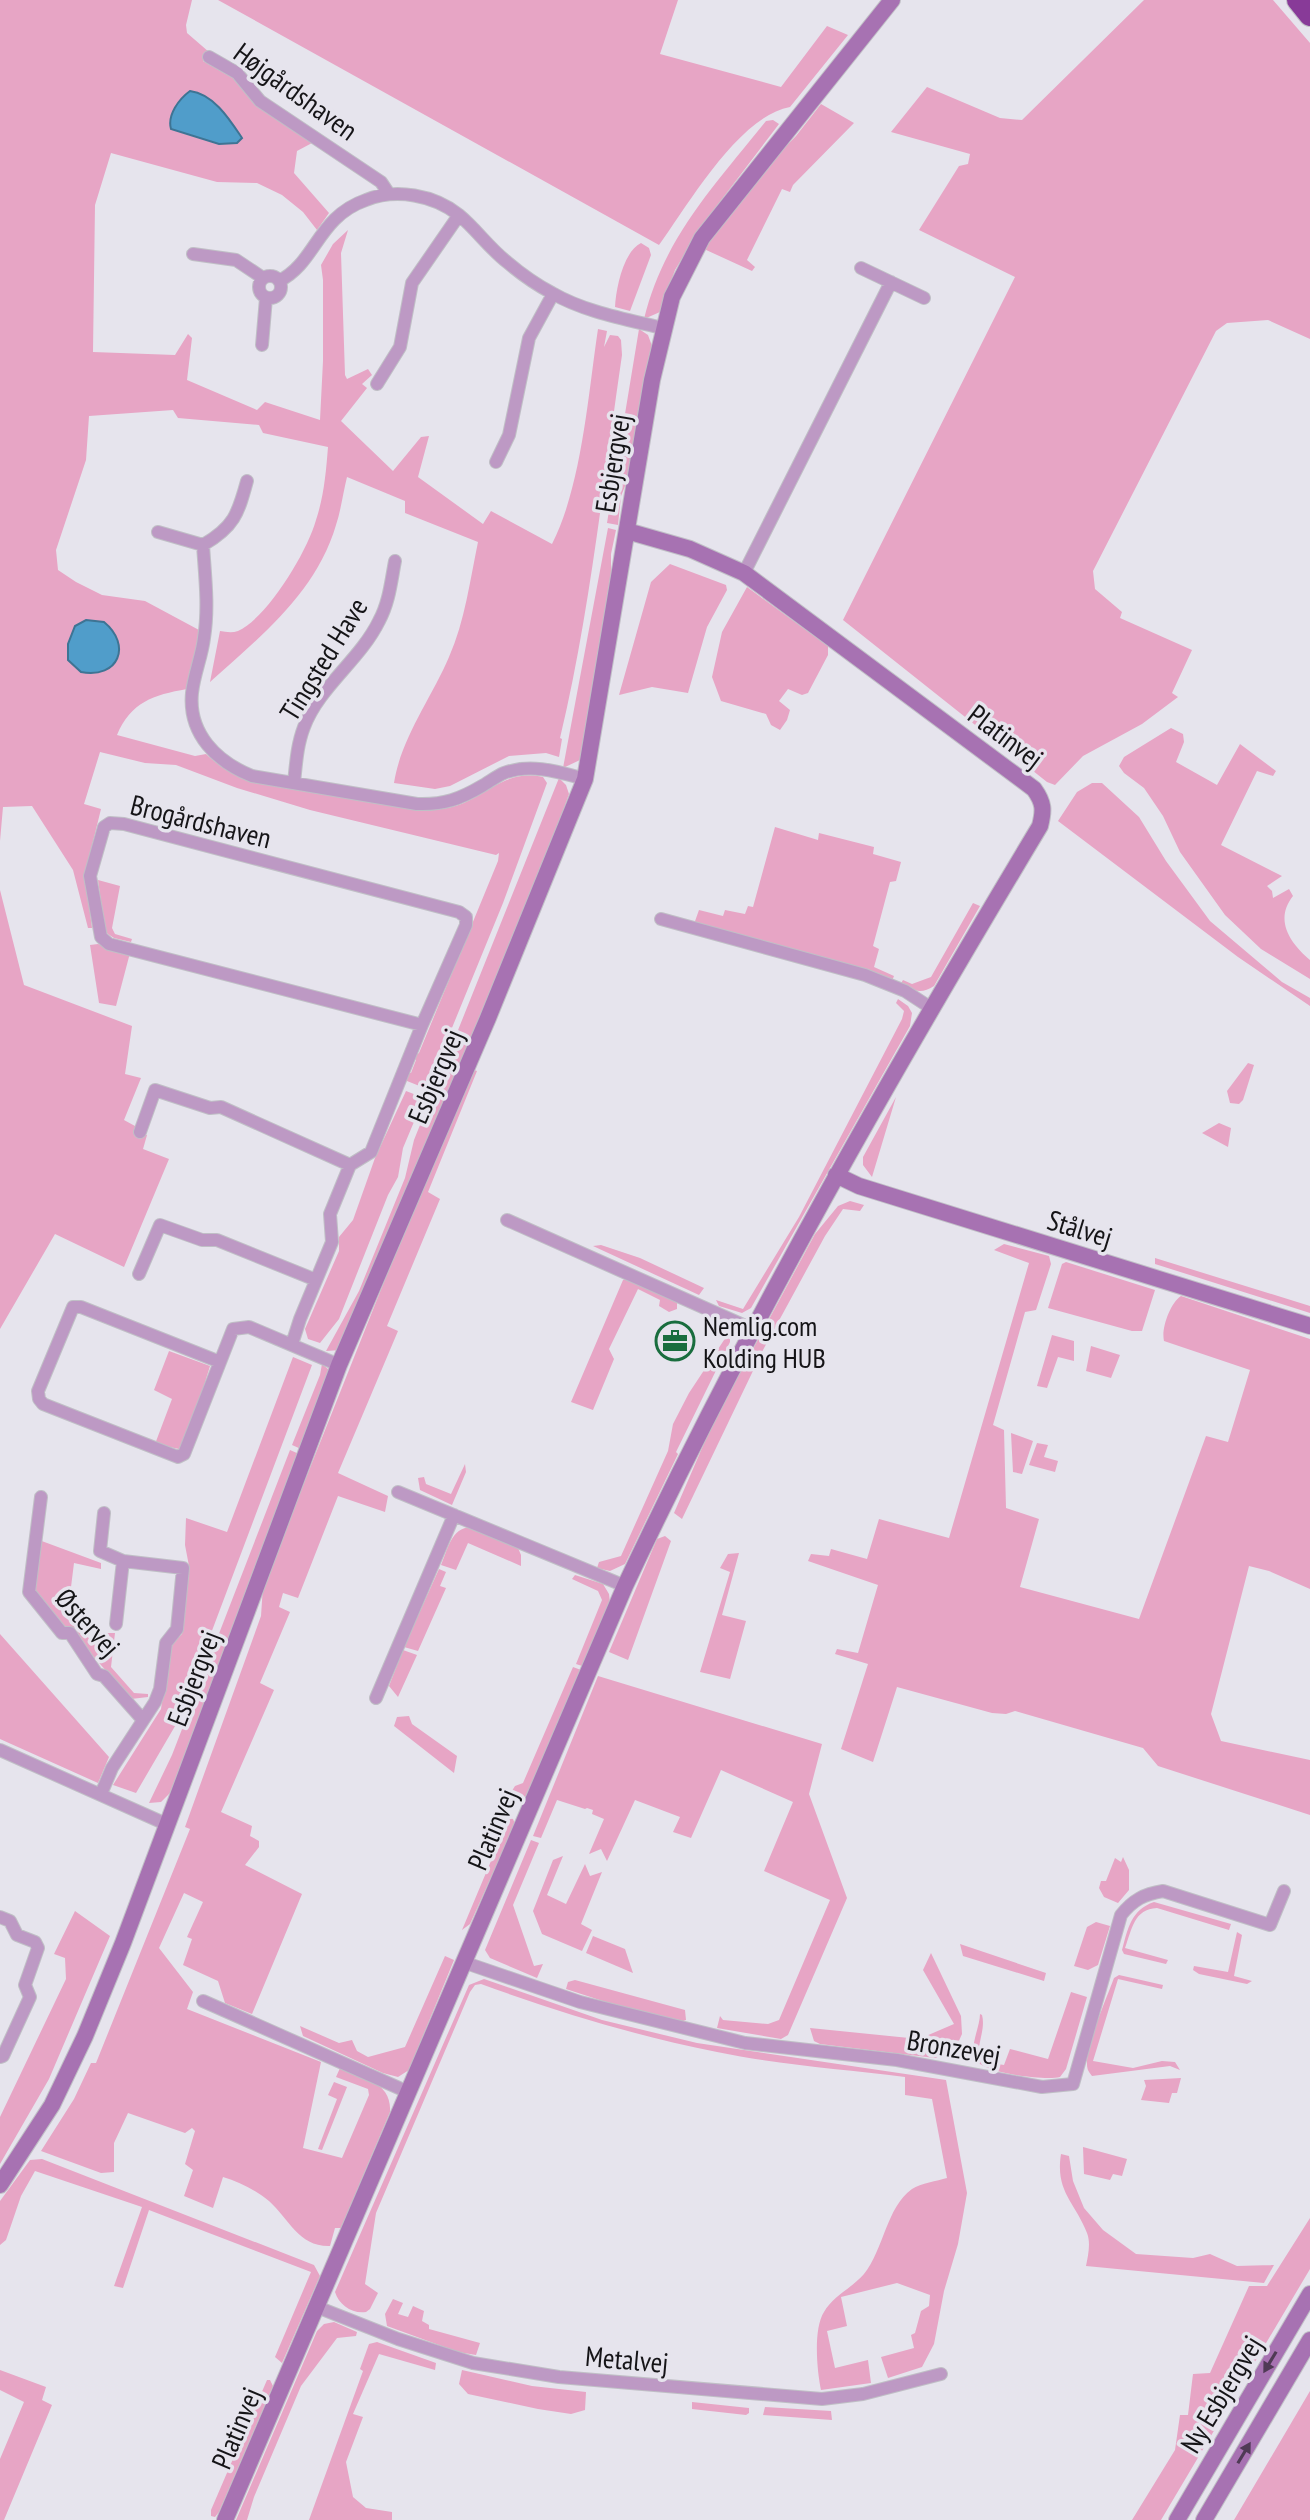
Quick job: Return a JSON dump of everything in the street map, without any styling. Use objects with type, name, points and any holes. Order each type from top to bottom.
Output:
[{"type":"highway","points":[[1298,0],[1310,15]]},
{"type":"street","name":"Esbjergvej","points":[[0,2185],[52,2105],[85,2036],[123,1943],[339,1365],[499,991],[585,779],[662,328],[672,297],[702,238],[892,0]]},
{"type":"street","name":"Højgårdshaven","points":[[209,57],[237,73],[260,101],[381,182],[389,194]]},
{"type":"street","points":[[279,281],[293,274],[326,227],[344,210],[367,199],[389,194],[410,195],[429,199],[459,215],[507,262],[553,294],[610,316],[662,328]]},
{"type":"street","points":[[377,384],[400,347],[412,283],[459,215]]},
{"type":"street","points":[[193,254],[236,260],[263,278],[274,277],[279,281]]},
{"type":"street","points":[[861,268],[924,298]]},
{"type":"street","points":[[262,345],[266,298],[259,289],[263,278]]},
{"type":"street","points":[[266,298],[279,294],[279,281]]},
{"type":"street","points":[[744,573],[891,282]]},
{"type":"street","points":[[496,462],[509,435],[529,338],[553,294]]},
{"type":"street","points":[[158,532],[203,545],[230,527],[239,511],[247,481]]},
{"type":"street","name":"Platinvej","points":[[225,2520],[625,1586],[689,1449],[836,1175],[1040,826],[1044,811],[1043,802],[1034,789],[744,573],[690,549],[627,531]]},
{"type":"street","points":[[203,545],[208,608],[192,694],[193,718],[203,741],[232,768],[252,776],[390,800],[439,804],[457,801],[504,773],[526,769],[549,769],[585,779]]},
{"type":"street","name":"Tingsted Have","points":[[294,783],[297,751],[304,727],[314,707],[365,645],[380,620],[389,596],[395,561]]},
{"type":"street","name":"Brogårdshaven","points":[[292,1344],[332,1242],[330,1214],[350,1165],[371,1152],[466,925],[466,917],[459,912],[124,824],[110,823],[104,827],[90,876],[101,937],[109,944],[422,1025]]},
{"type":"street","points":[[661,919],[865,975],[905,991],[931,1008]]},
{"type":"street","points":[[140,1132],[155,1090],[210,1108],[221,1107],[350,1165]]},
{"type":"street","name":"Stålvej","points":[[836,1175],[859,1186],[1310,1326]]},
{"type":"street","points":[[507,1220],[752,1329]]},
{"type":"street","points":[[139,1274],[160,1225],[202,1240],[217,1240],[316,1280]]},
{"type":"street","points":[[220,1362],[81,1307],[73,1307],[38,1391],[39,1399],[43,1404],[178,1457],[184,1454],[233,1329],[249,1327],[339,1365]]},
{"type":"street","points":[[398,1492],[625,1586]]},
{"type":"street","name":"Østervej","points":[[41,1497],[29,1592],[62,1633],[70,1633],[97,1674],[104,1676],[143,1720]]},
{"type":"street","name":"Østervej","points":[[101,1794],[112,1768],[160,1689],[166,1643],[177,1629],[183,1568],[123,1561],[100,1551],[104,1513]]},
{"type":"street","points":[[376,1698],[454,1515]]},
{"type":"street","name":"Østervej","points":[[116,1624],[123,1561]]},
{"type":"street","points":[[0,1750],[166,1824]]},
{"type":"street","name":"Bronzevej","points":[[463,1962],[580,2002],[745,2043],[897,2060],[1042,2087],[1073,2084],[1121,1915],[1132,1902],[1147,1894],[1163,1891],[1270,1925],[1284,1891]]},
{"type":"street","points":[[0,1917],[10,1921],[17,1935],[35,1942],[38,1948],[25,1985],[30,1997],[0,2057]]},
{"type":"street","points":[[203,2001],[408,2092]]},
{"type":"street","name":"Ny Esbjergvej","points":[[1177,2520],[1310,2294]]},
{"type":"street","name":"Metalvej","points":[[317,2307],[398,2339],[473,2363],[559,2377],[822,2399],[863,2394],[941,2374]]},
{"type":"street","name":"Ny Esbjergvej","points":[[1204,2520],[1310,2340]]},
{"type":"shaded area","points":[[0,0],[192,0],[187,33],[209,52],[203,61],[233,78],[254,103],[312,143],[297,151],[294,173],[329,213],[317,230],[303,212],[282,195],[257,183],[217,182],[111,153],[95,205],[93,352],[175,355],[188,334],[192,338],[187,380],[257,410],[265,402],[320,420],[323,361],[321,265],[333,244],[348,230],[341,253],[345,375],[347,379],[368,369],[372,375],[362,384],[367,388],[341,421],[393,471],[421,437],[429,436],[418,477],[483,524],[491,511],[552,544],[562,521],[577,467],[598,329],[607,331],[604,347],[610,335],[618,336],[621,340],[622,355],[595,548],[559,757],[546,753],[509,756],[450,786],[435,789],[394,783],[403,750],[455,643],[478,542],[405,513],[405,501],[347,477],[327,549],[301,593],[267,630],[210,682],[220,631],[238,631],[250,624],[285,582],[304,549],[321,502],[328,447],[263,433],[259,425],[178,418],[173,410],[89,416],[86,460],[56,550],[58,570],[102,595],[145,601],[199,630],[196,659],[187,689],[144,702],[129,715],[117,735],[195,756],[206,754],[230,771],[257,782],[414,809],[447,808],[460,804],[516,777],[543,777],[547,783],[503,903],[427,1089],[407,1081],[407,1072],[411,1073],[416,1060],[412,1057],[419,1053],[499,853],[496,855],[310,810],[176,765],[145,763],[100,752],[84,804],[101,809],[85,874],[92,928],[88,928],[73,870],[32,806],[3,807],[0,841]]},
{"type":"shaded area","points":[[218,0],[678,0],[660,54],[781,87],[827,26],[848,35],[790,107],[771,114],[752,127],[716,164],[659,245]]},
{"type":"shaded area","points":[[1144,0],[1273,0],[1310,43],[1310,339],[1268,320],[1227,323],[1216,331],[1093,571],[1095,589],[1122,612],[1120,618],[1192,650],[1172,693],[1178,697],[1142,724],[1083,756],[1055,785],[1047,782],[843,620],[1015,277],[919,230],[959,166],[968,164],[970,154],[891,132],[927,87],[1000,118],[1022,120]]},
{"type":"shaded area","points":[[821,104],[854,123],[793,185],[790,192],[782,189],[747,260],[755,267],[752,271],[704,249],[754,179],[796,136]]},
{"type":"shaded area","points":[[773,120],[779,124],[703,224],[675,270],[660,312],[644,319],[664,262],[693,213],[766,121]]},
{"type":"shaded area","points":[[641,243],[649,248],[651,255],[630,311],[615,307],[625,262]]},
{"type":"shaded area","points":[[639,329],[648,335],[652,346],[632,469],[621,496],[618,525],[607,523]]},
{"type":"shaded area","points":[[608,528],[616,530],[611,554],[611,591],[580,760],[563,768]]},
{"type":"shaded area","points":[[670,564],[726,585],[727,590],[707,627],[688,693],[652,687],[619,695],[651,582]]},
{"type":"shaded area","points":[[747,587],[828,646],[828,655],[808,693],[802,695],[788,689],[779,701],[790,710],[780,730],[771,725],[766,714],[721,701],[712,677],[722,632]]},
{"type":"shaded area","points":[[1171,728],[1183,734],[1184,742],[1176,762],[1217,785],[1240,744],[1276,771],[1273,776],[1257,771],[1221,845],[1282,876],[1267,886],[1273,898],[1289,889],[1293,896],[1287,905],[1285,922],[1291,939],[1310,960],[1310,979],[1261,949],[1225,915],[1180,852],[1163,816],[1144,788],[1119,766],[1124,757]]},
{"type":"shaded area","points":[[559,778],[569,794],[488,1004],[341,1350],[326,1351],[359,1291],[405,1178],[414,1140]]},
{"type":"shaded area","points":[[1092,783],[1102,783],[1139,817],[1166,861],[1210,921],[1282,982],[1310,998],[1310,1006],[1238,957],[1058,821],[1077,792]]},
{"type":"shaded area","points":[[775,827],[818,840],[819,833],[874,847],[873,854],[901,862],[896,881],[890,882],[873,946],[879,949],[874,967],[894,976],[892,981],[694,924],[699,910],[723,916],[725,910],[745,914],[748,906],[753,907]]},
{"type":"shaded area","points":[[98,880],[120,886],[112,928],[115,934],[132,939],[131,942],[105,932]]},
{"type":"shaded area","points":[[0,890],[24,985],[132,1026],[125,1074],[141,1078],[124,1120],[135,1126],[135,1132],[147,1135],[143,1149],[169,1159],[124,1267],[55,1234],[0,1329]]},
{"type":"shaded area","points":[[973,903],[980,906],[934,986],[921,991],[900,985],[903,980],[912,984],[931,977]]},
{"type":"shaded area","points":[[98,944],[130,953],[116,1006],[99,1003],[90,945]]},
{"type":"shaded area","points":[[898,999],[912,1013],[910,1026],[751,1308],[742,1313],[719,1306],[716,1300],[743,1309],[799,1217],[902,1019],[904,1011],[896,1003]]},
{"type":"shaded area","points":[[1248,1063],[1254,1065],[1243,1100],[1239,1104],[1230,1103],[1227,1091]]},
{"type":"shaded area","points":[[474,1070],[477,1071],[428,1192],[440,1199],[387,1326],[398,1331],[338,1473],[388,1496],[385,1512],[338,1496],[298,1598],[283,1593],[279,1607],[290,1612],[260,1683],[274,1690],[221,1812],[252,1826],[250,1836],[259,1841],[259,1847],[245,1865],[302,1894],[252,2014],[225,2003],[218,1981],[183,1965],[192,1939],[187,1937],[203,1902],[184,1893],[159,1948],[193,1992],[187,2009],[321,2062],[303,2148],[342,2158],[369,2095],[368,2089],[336,2077],[340,2068],[374,2082],[386,2094],[390,2112],[341,2228],[335,2228],[330,2246],[319,2245],[295,2231],[264,2197],[229,2179],[223,2177],[213,2208],[184,2196],[193,2170],[185,2164],[195,2131],[192,2128],[185,2133],[128,2113],[114,2143],[114,2172],[101,2173],[41,2151],[74,2099],[91,2063],[96,2063],[190,1829],[185,1827],[261,1616],[263,1586],[386,1277]]},
{"type":"shaded area","points":[[406,1091],[424,1098],[403,1148],[398,1177],[339,1319],[320,1343],[308,1339],[305,1329],[339,1251],[339,1237],[353,1220],[375,1158]]},
{"type":"shaded area","points":[[896,1097],[872,1177],[863,1165],[863,1157]]},
{"type":"shaded area","points":[[1219,1123],[1231,1128],[1228,1147],[1202,1133]]},
{"type":"shaded area","points":[[850,1201],[864,1205],[860,1211],[843,1209],[825,1236],[763,1350],[682,1519],[674,1513],[712,1425],[815,1234],[838,1206]]},
{"type":"shaded area","points":[[1004,1244],[1049,1256],[1051,1264],[1036,1310],[1025,1312],[993,1425],[1004,1430],[1006,1508],[1039,1519],[1020,1587],[1139,1619],[1206,1436],[1228,1442],[1250,1370],[1164,1341],[1167,1317],[1181,1296],[1310,1339],[1310,1589],[1249,1566],[1211,1714],[1221,1741],[1310,1760],[1310,1815],[1158,1766],[1143,1748],[1015,1711],[992,1713],[897,1687],[873,1762],[841,1749],[868,1664],[835,1654],[837,1649],[858,1653],[878,1585],[808,1561],[811,1554],[829,1556],[831,1549],[867,1559],[879,1519],[949,1538],[1029,1263],[994,1250]]},
{"type":"shaded area","points":[[601,1245],[640,1258],[704,1288],[699,1295],[593,1246]]},
{"type":"shaded area","points":[[1155,1258],[1310,1306],[1310,1313],[1155,1264]]},
{"type":"shaded area","points":[[1066,1262],[1155,1290],[1142,1331],[1048,1308],[1062,1264]]},
{"type":"shaded area","points":[[629,1278],[668,1296],[677,1303],[677,1309],[669,1312],[659,1306],[660,1300],[638,1289],[609,1349],[614,1359],[593,1410],[571,1402],[623,1280]]},
{"type":"shaded area","points":[[1052,1335],[1074,1341],[1074,1361],[1058,1357],[1047,1388],[1037,1386]]},
{"type":"shaded area","points":[[726,1337],[730,1338],[730,1342],[625,1564],[610,1571],[597,1568],[599,1562],[621,1556],[668,1451],[673,1424],[689,1393]]},
{"type":"shaded area","points":[[1091,1346],[1120,1355],[1111,1378],[1086,1371]]},
{"type":"shaded area","points":[[169,1351],[210,1366],[195,1415],[179,1449],[155,1444],[172,1399],[154,1390]]},
{"type":"shaded area","points":[[293,1357],[312,1365],[178,1721],[136,1793],[113,1785],[161,1709],[170,1646],[182,1634],[189,1566],[185,1545],[186,1518],[227,1532]]},
{"type":"shaded area","points":[[322,1364],[328,1369],[329,1377],[301,1449],[292,1445]]},
{"type":"shaded area","points":[[1011,1433],[1033,1441],[1022,1474],[1013,1472]]},
{"type":"shaded area","points":[[1037,1443],[1048,1445],[1044,1457],[1058,1461],[1055,1472],[1029,1465]]},
{"type":"shaded area","points":[[290,1450],[299,1454],[170,1793],[161,1802],[149,1803],[172,1755]]},
{"type":"shaded area","points":[[465,1464],[466,1472],[452,1505],[420,1490],[418,1478],[424,1477],[426,1484],[451,1494]]},
{"type":"shaded area","points":[[471,1527],[518,1548],[521,1566],[468,1543],[456,1570],[441,1565],[455,1535]]},
{"type":"shaded area","points":[[665,1536],[671,1541],[628,1660],[609,1652],[657,1539]]},
{"type":"shaded area","points":[[39,1540],[101,1563],[101,1569],[74,1563],[67,1619],[94,1644],[97,1633],[115,1633],[111,1667],[134,1693],[148,1694],[148,1697],[131,1699],[66,1629],[35,1590]]},
{"type":"shaded area","points":[[739,1553],[722,1615],[746,1621],[730,1679],[700,1672],[730,1572],[720,1568],[728,1554]]},
{"type":"shaded area","points":[[439,1569],[446,1572],[440,1586],[446,1588],[418,1651],[404,1647]]},
{"type":"shaded area","points":[[575,1575],[603,1584],[610,1603],[582,1666],[576,1664],[602,1600],[598,1591],[572,1579]]},
{"type":"shaded area","points":[[0,1634],[109,1757],[98,1783],[0,1739]]},
{"type":"shaded area","points":[[403,1650],[417,1655],[398,1697],[389,1686]]},
{"type":"shaded area","points":[[573,1667],[581,1670],[526,1796],[523,1799],[510,1794],[515,1786],[523,1783]]},
{"type":"shaded area","points":[[598,1676],[822,1744],[809,1794],[847,1898],[788,2035],[781,2039],[717,2028],[720,2016],[723,2020],[768,2024],[779,2020],[830,1900],[764,1871],[793,1802],[721,1770],[691,1838],[673,1832],[680,1817],[635,1800],[607,1861],[601,1849],[589,1854],[604,1819],[592,1814],[593,1810],[557,1800],[541,1838],[533,1836]]},
{"type":"shaded area","points":[[409,1716],[412,1724],[457,1756],[454,1773],[394,1726],[397,1717]]},
{"type":"shaded area","points":[[509,1818],[515,1824],[470,1924],[462,1930]]},
{"type":"shaded area","points":[[531,1840],[539,1843],[513,1905],[534,1966],[543,1964],[537,1978],[490,1958],[485,1950]]},
{"type":"shaded area","points":[[563,1856],[547,1895],[566,1904],[585,1864],[590,1876],[602,1872],[581,1924],[592,1930],[582,1951],[542,1934],[533,1911],[553,1860]]},
{"type":"shaded area","points":[[1123,1857],[1129,1870],[1129,1890],[1118,1903],[1104,1897],[1099,1888],[1101,1881],[1106,1881],[1115,1858],[1121,1862]]},
{"type":"shaded area","points":[[1154,1902],[1231,1924],[1229,1930],[1157,1908],[1149,1909],[1135,1921],[1125,1948],[1168,1960],[1166,1964],[1124,1954],[1126,1934],[1135,1915]]},
{"type":"shaded area","points":[[75,1911],[110,1936],[49,2079],[0,2164],[0,2117],[66,1979],[65,1958],[54,1954]]},
{"type":"shaded area","points":[[1096,1922],[1110,1926],[1098,1965],[1088,1970],[1074,1966],[1087,1927]]},
{"type":"shaded area","points":[[1237,1932],[1242,1935],[1234,1976],[1252,1981],[1247,1984],[1193,1970],[1194,1966],[1228,1972]]},
{"type":"shaded area","points":[[593,1936],[625,1949],[633,1973],[586,1953]]},
{"type":"shaded area","points":[[960,1944],[1046,1973],[1044,1981],[963,1956]]},
{"type":"shaded area","points":[[931,1953],[961,2016],[962,2034],[953,2054],[935,2058],[814,2041],[810,2028],[919,2039],[954,2024],[923,1970]]},
{"type":"shaded area","points":[[445,1956],[454,1960],[409,2070],[398,2077],[303,2036],[300,2026],[339,2043],[352,2040],[357,2051],[368,2057],[405,2047]]},
{"type":"shaded area","points":[[1119,1975],[1163,1985],[1162,1989],[1118,1979],[1093,2061],[1133,2068],[1162,2061],[1175,2062],[1180,2070],[1170,2066],[1092,2076],[1089,2072],[1088,2056],[1093,2034],[1114,1978]]},
{"type":"shaded area","points":[[484,1979],[602,2020],[697,2043],[946,2080],[967,2193],[934,2344],[922,2367],[888,2378],[881,2357],[914,2348],[911,2335],[915,2333],[921,2311],[929,2306],[930,2295],[897,2283],[841,2297],[847,2326],[827,2331],[835,2368],[868,2360],[871,2383],[821,2390],[817,2339],[824,2312],[871,2264],[903,2197],[916,2187],[947,2178],[932,2099],[905,2095],[905,2077],[764,2060],[687,2046],[598,2022],[481,1984],[475,1985],[470,1992],[376,2213],[365,2284],[378,2293],[366,2312],[356,2312],[343,2305],[335,2292],[469,1985]]},
{"type":"shaded area","points":[[575,1980],[685,2010],[686,2020],[680,2022],[618,2006],[566,1989],[568,1982]]},
{"type":"shaded area","points":[[1071,1992],[1087,1997],[1066,2069],[1060,2077],[1028,2077],[1001,2072],[980,2064],[975,2059],[973,2049],[980,2014],[983,2026],[979,2061],[1004,2065],[1010,2049],[1048,2059]]},
{"type":"shaded area","points":[[1181,2078],[1177,2093],[1172,2093],[1169,2103],[1141,2100],[1146,2086],[1144,2080]]},
{"type":"shaded area","points":[[334,2082],[347,2087],[322,2150],[318,2149],[337,2099],[328,2095]]},
{"type":"shaded area","points":[[1083,2147],[1127,2159],[1122,2176],[1113,2174],[1110,2180],[1084,2174]]},
{"type":"shaded area","points":[[1061,2154],[1069,2156],[1073,2181],[1084,2208],[1103,2230],[1136,2254],[1193,2258],[1210,2254],[1237,2266],[1274,2265],[1264,2283],[1086,2266],[1088,2237],[1063,2188]]},
{"type":"shaded area","points":[[42,2159],[314,2265],[320,2276],[282,2363],[275,2357],[311,2272],[149,2210],[123,2288],[114,2286],[142,2207],[35,2171],[21,2196],[6,2240],[0,2245],[0,2201],[30,2160]]},
{"type":"shaded area","points":[[1310,2218],[1310,2269],[1161,2520],[1132,2520],[1175,2450],[1180,2415],[1188,2415],[1193,2374],[1210,2373],[1249,2286],[1267,2286]]},
{"type":"shaded area","points":[[393,2299],[403,2303],[398,2314],[408,2317],[413,2306],[424,2311],[422,2321],[429,2325],[429,2329],[480,2343],[476,2355],[458,2352],[387,2326],[385,2314]]},
{"type":"shaded area","points":[[334,2322],[357,2332],[356,2336],[337,2338],[301,2386],[247,2520],[236,2520],[317,2331],[324,2324]]},
{"type":"shaded area","points":[[377,2342],[436,2363],[435,2370],[379,2354],[353,2414],[363,2417],[346,2462],[353,2497],[366,2508],[392,2512],[392,2520],[309,2520],[363,2371],[360,2369],[369,2344]]},
{"type":"shaded area","points":[[0,2370],[46,2387],[42,2400],[52,2405],[4,2520],[0,2520],[0,2459],[24,2402],[0,2390]]},
{"type":"shaded area","points":[[462,2370],[532,2386],[586,2392],[585,2410],[571,2414],[468,2394],[459,2384]]},
{"type":"shaded area","points":[[267,2380],[273,2386],[219,2512],[215,2517],[211,2516],[211,2510]]},
{"type":"shaded area","points":[[1310,2391],[1310,2520],[1234,2520]]},
{"type":"shaded area","points":[[692,2402],[749,2408],[749,2413],[692,2409]]},
{"type":"shaded area","points":[[765,2407],[831,2411],[832,2420],[763,2415]]},
{"type":"water","points":[[190,91],[214,102],[242,138],[237,143],[219,144],[171,129],[175,108]]},
{"type":"water","points":[[86,620],[104,622],[118,640],[119,650],[112,665],[94,673],[81,672],[68,660],[68,644],[75,626]]},
{"type":"place","name":"Nemlig.com Kolding HUB","points":[[675,1341]]}]
